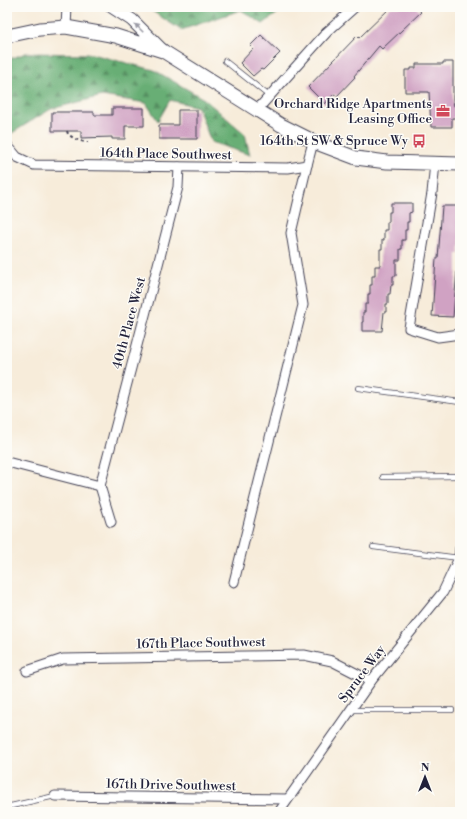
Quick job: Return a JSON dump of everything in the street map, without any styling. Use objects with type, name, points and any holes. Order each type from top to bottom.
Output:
[{"type":"main road","points":[[7,36],[40,29],[66,27],[116,36],[163,51],[257,110],[313,142],[356,158],[387,162],[460,164]]},
{"type":"street","points":[[66,7],[66,27]]},
{"type":"street","points":[[112,7],[132,20],[163,51]]},
{"type":"street","points":[[257,110],[328,32],[355,7]]},
{"type":"street","points":[[234,582],[303,304],[291,233],[313,142]]},
{"type":"street","name":"164th Place Southwest","points":[[7,145],[17,157],[34,165],[288,168],[307,165]]},
{"type":"street","points":[[435,163],[432,193],[409,328],[438,337],[460,334]]},
{"type":"street","name":"40th Place West","points":[[100,486],[178,187],[178,167]]},
{"type":"street","points":[[7,462],[100,486],[111,522]]},
{"type":"street","name":"Spruce Way","points":[[279,812],[371,681],[443,592],[459,558],[460,548]]},
{"type":"street","name":"167th Place Southwest","points":[[27,671],[63,659],[304,655],[332,661],[371,681]]},
{"type":"street","name":"167th Drive Southwest","points":[[54,796],[287,799]]},
{"type":"lane","points":[[225,61],[269,96]]},
{"type":"lane","points":[[358,388],[460,402]]},
{"type":"lane","points":[[382,477],[460,476]]},
{"type":"lane","points":[[373,547],[459,558]]},
{"type":"lane","points":[[350,710],[452,710]]},
{"type":"lane","points":[[7,805],[11,806],[54,796]]},
{"type":"path","points":[[67,131],[68,134],[75,140],[88,142]]},
{"type":"green space","points":[[146,7],[286,7],[263,24],[241,10],[181,30]]},
{"type":"green space","points":[[26,53],[92,54],[154,70],[204,99],[245,134],[250,155],[211,142],[198,107],[170,100],[158,121],[146,103],[102,96],[51,109],[7,136],[7,60]]},
{"type":"building","points":[[391,7],[416,7],[421,12],[382,49],[379,46],[354,76],[355,77],[337,96],[334,94],[325,104],[308,87],[357,36],[359,38]]},
{"type":"building","points":[[261,35],[280,53],[263,70],[261,69],[253,76],[240,63],[253,49],[250,46]]},
{"type":"building","points":[[443,62],[453,62],[453,101],[454,106],[457,106],[457,118],[452,118],[452,127],[431,127],[429,92],[405,92],[405,70],[416,68],[416,64],[443,64]]},
{"type":"building","points":[[112,108],[144,108],[144,126],[125,126],[125,139],[112,139],[112,137],[81,138],[81,131],[52,131],[52,112],[94,112],[94,115],[112,115]]},
{"type":"building","points":[[178,110],[197,110],[197,139],[159,139],[159,125],[178,125]]},
{"type":"building","points":[[391,203],[412,203],[412,212],[409,213],[409,222],[407,222],[407,230],[405,230],[405,240],[402,240],[400,260],[396,260],[396,276],[393,276],[393,285],[391,285],[390,294],[388,294],[388,304],[386,304],[386,312],[384,312],[382,331],[362,331],[363,312],[365,312],[365,304],[368,304],[368,294],[370,294],[370,285],[372,285],[372,276],[375,276],[375,266],[380,266],[380,249],[382,249],[382,240],[384,240],[384,230],[387,230],[387,222],[389,222]]},
{"type":"building","points":[[442,206],[460,206],[460,244],[459,254],[457,254],[453,317],[432,316]]},
{"type":"place","name":"Orchard Ridge Apartments Leasing Office","points":[[443,111]]},
{"type":"place","name":"164th St SW & Spruce Wy","points":[[419,141]]}]
